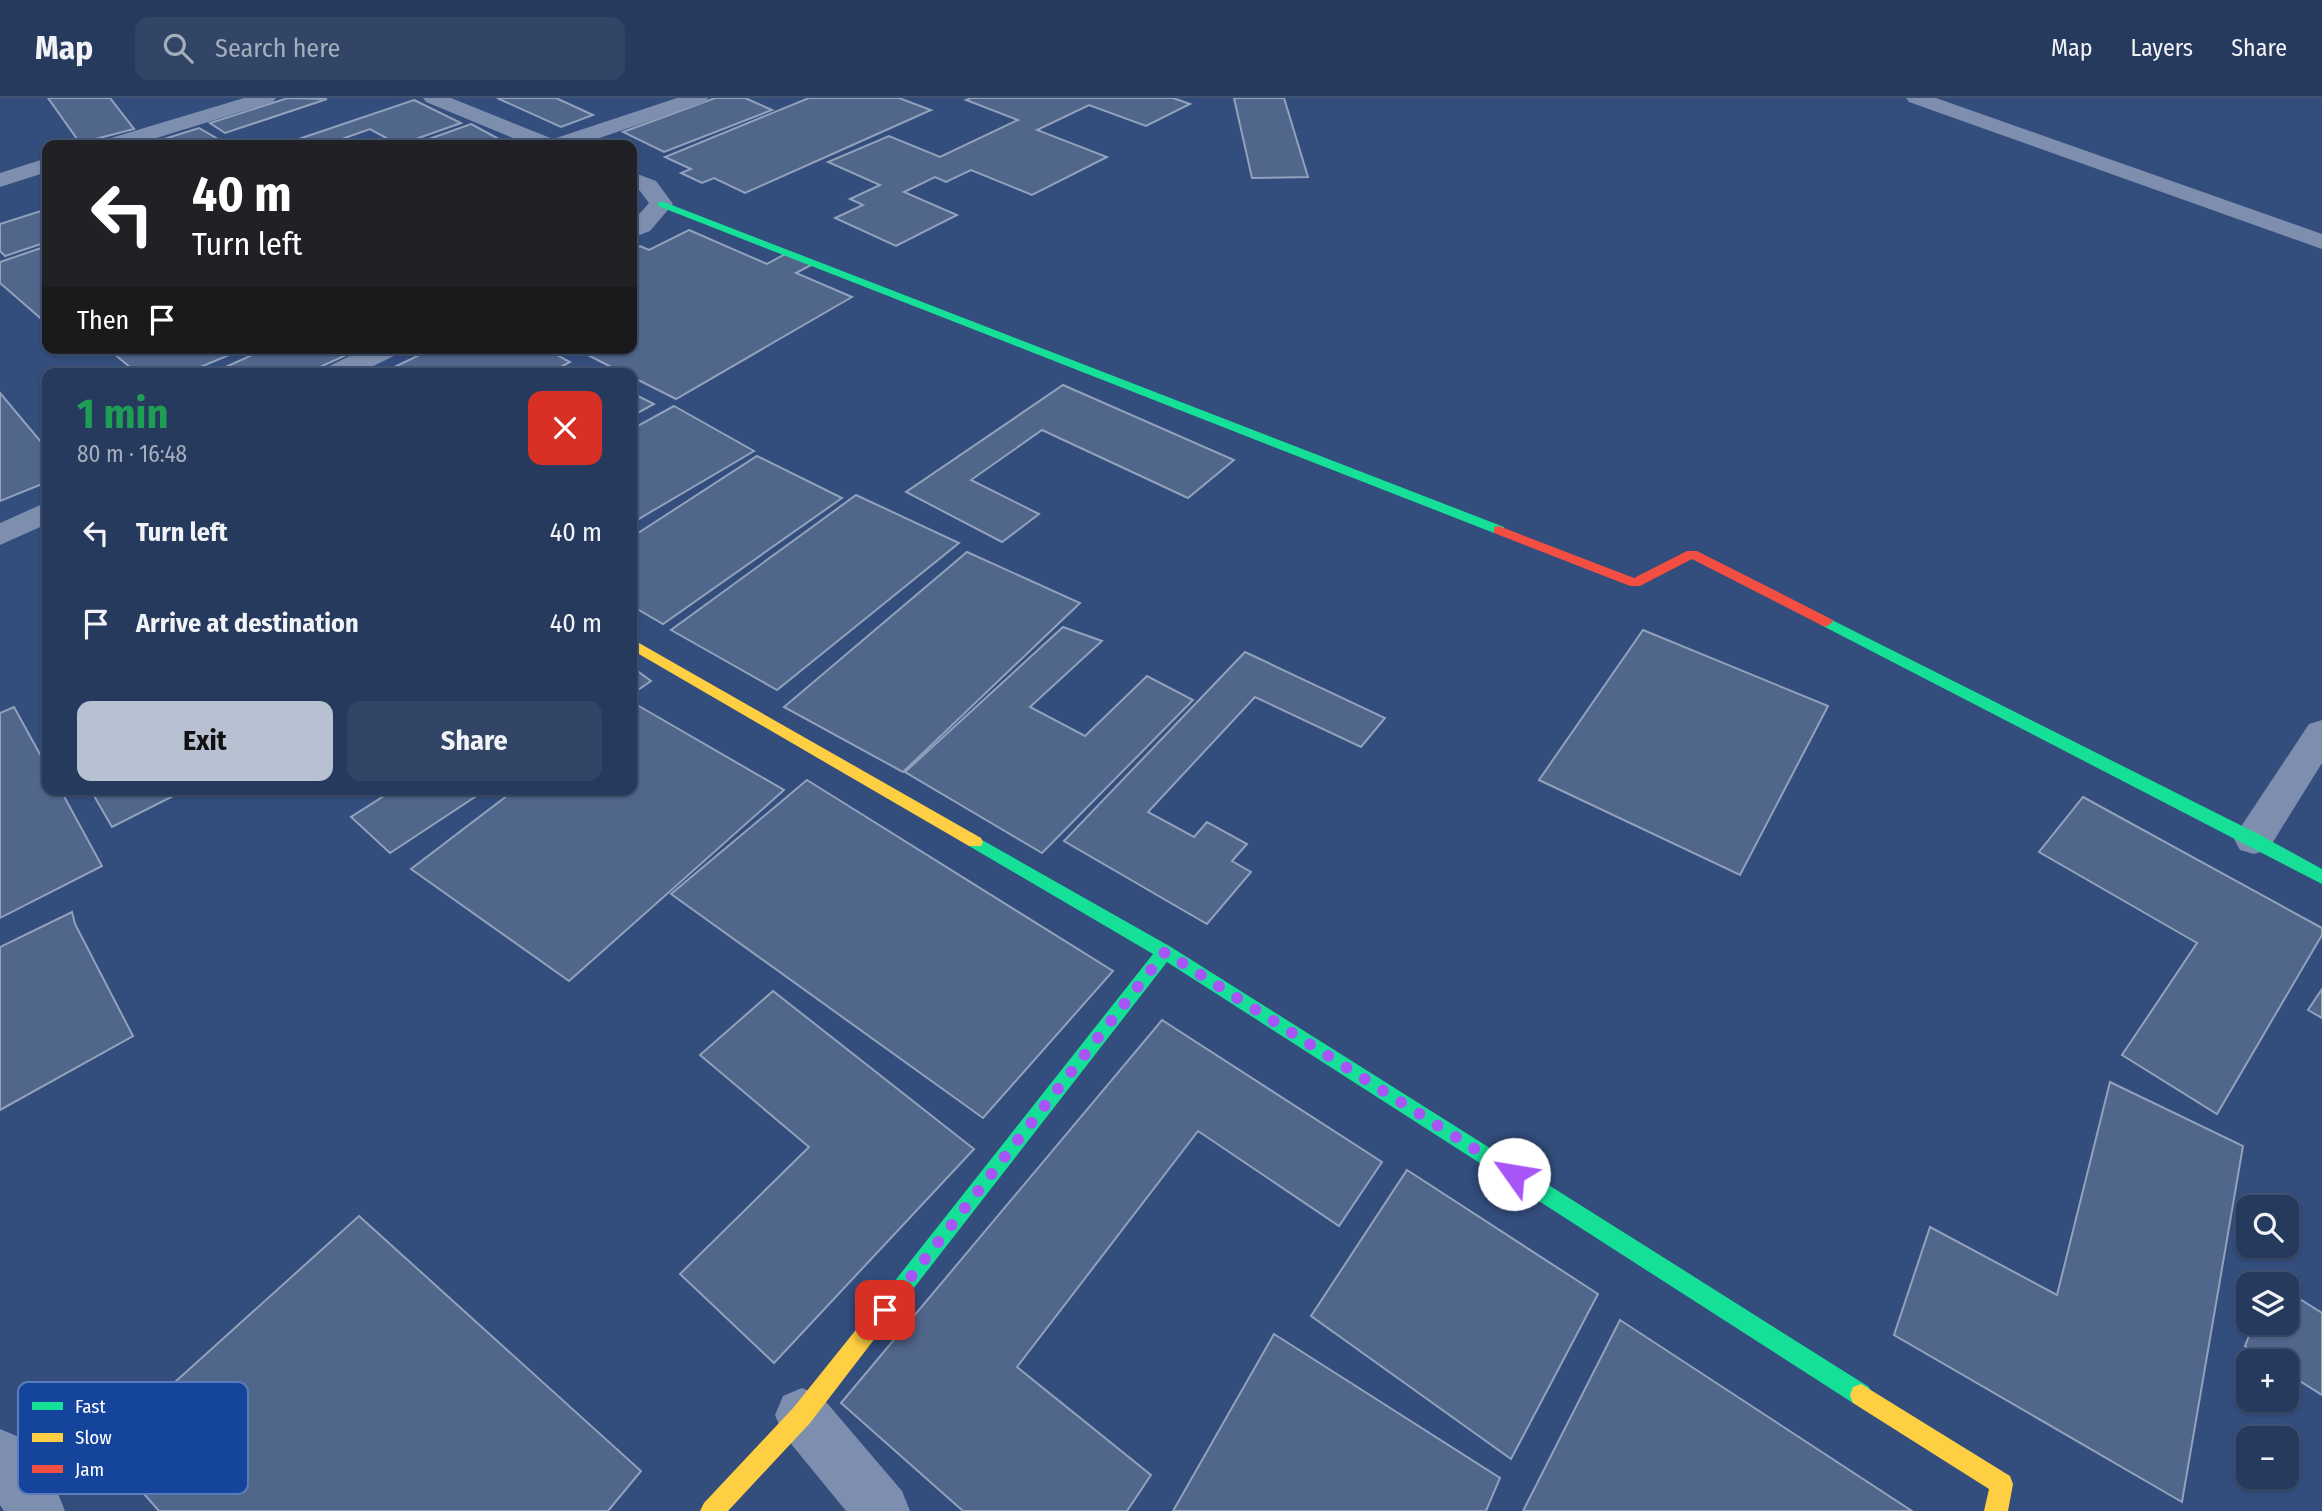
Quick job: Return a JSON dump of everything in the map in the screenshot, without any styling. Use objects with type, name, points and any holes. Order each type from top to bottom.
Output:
[{"type":"street","points":[[129,140],[266,98]]},
{"type":"street","points":[[433,98],[536,140]]},
{"type":"street","points":[[573,140],[698,98]]},
{"type":"street","points":[[1916,98],[2322,242]]},
{"type":"street","points":[[0,180],[42,167]]},
{"type":"street","points":[[637,181],[648,186],[661,204],[1635,583],[1692,554],[2254,839],[2322,877]]},
{"type":"street","points":[[637,228],[661,204]]},
{"type":"street","points":[[347,368],[376,354]]},
{"type":"street","points":[[0,535],[42,514]]},
{"type":"street","points":[[637,647],[1165,952],[2002,1484],[1996,1511]]},
{"type":"street","points":[[2254,839],[2322,733]]},
{"type":"street","points":[[712,1511],[802,1415],[1165,952]]},
{"type":"street","points":[[802,1415],[882,1511]]},
{"type":"street","points":[[0,1456],[18,1483]]},
{"type":"street","points":[[26,1494],[37,1511]]},
{"type":"building","points":[[48,98],[110,98],[134,129],[92,140],[78,140]]},
{"type":"building","points":[[288,98],[327,99],[225,133],[210,123]]},
{"type":"building","points":[[497,98],[556,98],[593,115],[561,127]]},
{"type":"building","points":[[715,98],[745,98],[772,110],[664,152],[623,132]]},
{"type":"building","points":[[809,98],[899,98],[931,110],[745,193],[714,178],[702,183],[681,173],[691,169],[665,157]]},
{"type":"building","points":[[1173,98],[1190,104],[1146,126],[1089,105],[1037,130],[1107,157],[1032,195],[971,170],[946,182],[935,177],[904,192],[957,215],[896,246],[835,218],[863,205],[850,199],[880,185],[828,162],[889,136],[940,157],[1018,120],[966,100]]},
{"type":"building","points":[[1234,98],[1284,98],[1308,177],[1252,178]]},
{"type":"building","points":[[414,100],[461,123],[413,140],[390,140],[370,129],[339,140],[296,140]]},
{"type":"building","points":[[471,124],[501,140],[426,140]]},
{"type":"building","points":[[199,128],[220,140],[161,140]]},
{"type":"building","points":[[42,211],[42,244],[5,256],[0,251],[0,224]]},
{"type":"building","points":[[689,230],[767,264],[787,253],[813,264],[796,273],[852,297],[676,399],[637,380],[637,368],[613,368],[586,354],[637,354],[637,248],[649,250]]},
{"type":"building","points":[[42,248],[42,320],[0,283],[0,262]]},
{"type":"building","points":[[114,354],[232,354],[198,368],[131,368]]},
{"type":"building","points":[[255,354],[344,356],[318,368],[223,368]]},
{"type":"building","points":[[422,354],[555,354],[570,362],[559,368],[392,368]]},
{"type":"building","points":[[1063,385],[1234,460],[1188,498],[1042,430],[971,480],[1039,514],[1002,542],[906,492]]},
{"type":"building","points":[[0,393],[42,443],[42,484],[0,501]]},
{"type":"building","points":[[637,396],[654,404],[637,413]]},
{"type":"building","points":[[674,406],[754,451],[637,520],[637,426]]},
{"type":"building","points":[[757,456],[842,498],[663,624],[637,609],[637,534]]},
{"type":"building","points":[[856,495],[959,543],[777,690],[671,630]]},
{"type":"building","points":[[967,552],[1080,603],[903,772],[784,707]]},
{"type":"building","points":[[1063,627],[1102,641],[1030,707],[1085,736],[1147,676],[1193,700],[1042,853],[905,772]]},
{"type":"building","points":[[1643,630],[1828,706],[1740,875],[1539,780]]},
{"type":"building","points":[[1245,652],[1385,718],[1361,747],[1255,697],[1148,812],[1194,837],[1207,822],[1247,844],[1232,861],[1251,872],[1207,924],[1064,841]]},
{"type":"building","points":[[637,671],[651,681],[637,691]]},
{"type":"building","points":[[637,705],[784,790],[569,981],[411,869],[508,795],[637,795]]},
{"type":"building","points":[[14,707],[42,758],[42,795],[63,795],[102,866],[0,918],[0,713]]},
{"type":"building","points":[[807,780],[1113,971],[983,1118],[671,894]]},
{"type":"building","points":[[93,795],[175,795],[112,827]]},
{"type":"building","points":[[386,795],[478,795],[390,853],[351,817]]},
{"type":"building","points":[[2083,797],[2322,928],[2322,935],[2217,1114],[2122,1055],[2197,943],[2039,852]]},
{"type":"building","points":[[72,912],[75,924],[133,1036],[0,1110],[0,947]]},
{"type":"building","points":[[2322,989],[2322,1018],[2308,1010]]},
{"type":"building","points":[[773,991],[974,1149],[774,1363],[680,1274],[809,1147],[700,1055]]},
{"type":"building","points":[[1162,1020],[1382,1162],[1339,1226],[1198,1131],[1017,1367],[1151,1475],[1127,1511],[963,1511],[841,1403]]},
{"type":"building","points":[[2110,1082],[2243,1146],[2182,1502],[1894,1335],[1930,1227],[2057,1295]]},
{"type":"building","points":[[1407,1170],[1598,1294],[1511,1459],[1311,1316]]},
{"type":"building","points":[[359,1216],[641,1471],[608,1511],[159,1511],[144,1494],[248,1494],[248,1382],[175,1382]]},
{"type":"building","points":[[2299,1299],[2322,1313],[2322,1395],[2299,1381],[2299,1349],[2250,1349],[2245,1346],[2249,1335],[2299,1335]]},
{"type":"building","points":[[1620,1320],[1912,1511],[1523,1511]]},
{"type":"building","points":[[1274,1334],[1500,1478],[1486,1511],[1173,1511]]},
{"type":"traffic: fast","points":[[661,204],[1499,530]]},
{"type":"traffic: fast","points":[[1826,622],[2254,839],[2322,877]]},
{"type":"traffic: fast","points":[[882,1313],[1165,952],[975,842]]},
{"type":"traffic: fast","points":[[1165,952],[1861,1395]]},
{"type":"traffic: slow","points":[[637,647],[975,842]]},
{"type":"traffic: slow","points":[[712,1511],[802,1415],[882,1313]]},
{"type":"traffic: slow","points":[[1861,1395],[2002,1484],[1996,1511]]},
{"type":"traffic: jam","points":[[1499,530],[1635,583],[1692,554],[1826,622]]},
{"type":"route","points":[[885,1310],[1165,952],[1514,1174]]}]
